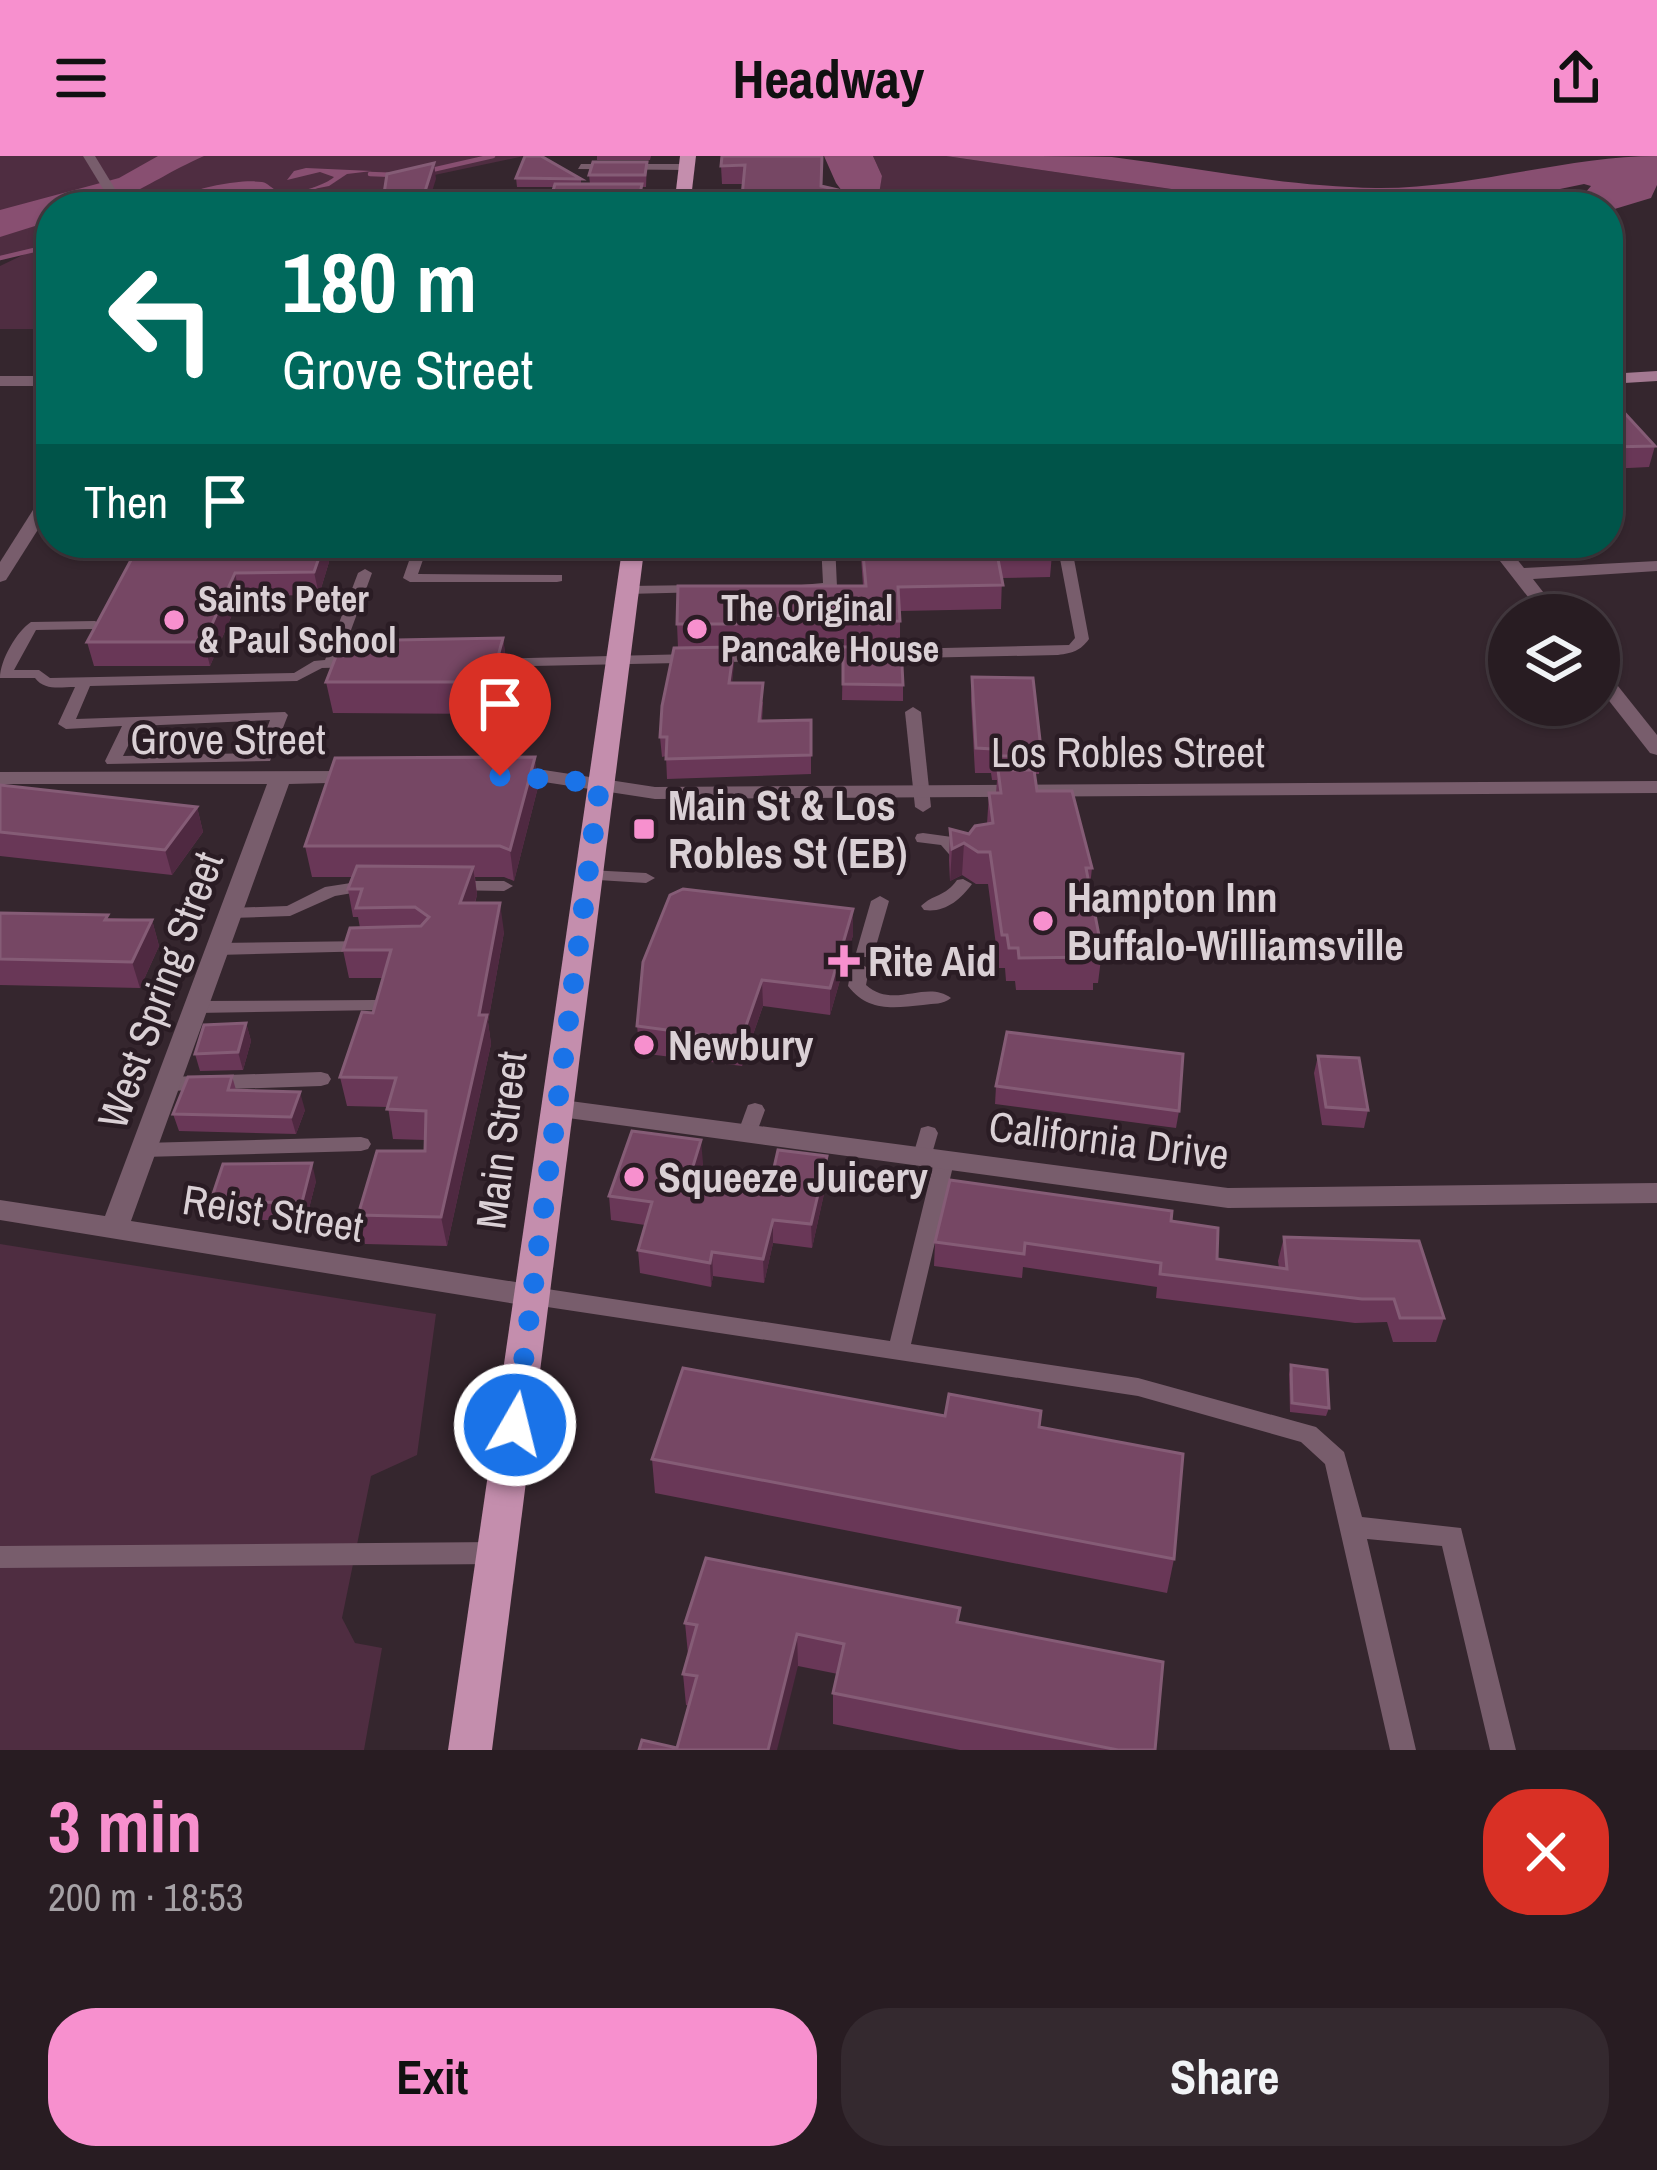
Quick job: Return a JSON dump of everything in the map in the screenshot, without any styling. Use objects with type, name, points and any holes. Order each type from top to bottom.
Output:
[{"type":"main road","points":[[683,192],[687,161]]},
{"type":"main road","name":"Main Street","points":[[470,1750],[632,558]]},
{"type":"street","points":[[89,156],[110,192]]},
{"type":"street","points":[[1623,378],[1657,376]]},
{"type":"street","points":[[0,381],[36,381]]},
{"type":"street","points":[[0,576],[36,524]]},
{"type":"street","points":[[1507,558],[1535,594]]},
{"type":"street","points":[[1519,574],[1657,566]]},
{"type":"street","points":[[1620,702],[1657,749]]},
{"type":"street","points":[[496,776],[600,783]]},
{"type":"street","name":"Grove Street","points":[[0,778],[376,777]]},
{"type":"street","name":"West Spring Street","points":[[114,1230],[280,778]]},
{"type":"street","name":"Los Robles Street","points":[[600,783],[655,793],[921,800],[1657,787]]},
{"type":"street","name":"California Drive","points":[[555,1108],[751,1122],[1228,1198],[1657,1193]]},
{"type":"street","name":"Reist Street","points":[[0,1210],[534,1296]]},
{"type":"lane","points":[[582,165],[687,161]]},
{"type":"lane","points":[[417,558],[410,578],[557,578]]},
{"type":"lane","points":[[785,588],[830,587],[829,558]]},
{"type":"lane","points":[[457,663],[1074,648],[1082,639],[1067,558]]},
{"type":"lane","points":[[331,664],[365,573]]},
{"type":"lane","points":[[627,590],[718,589]]},
{"type":"lane","points":[[2,674],[31,626],[95,625]]},
{"type":"lane","points":[[2,674],[39,674],[46,683],[85,682],[297,676],[319,664],[364,664]]},
{"type":"lane","points":[[132,721],[113,761],[264,758],[297,676]]},
{"type":"lane","points":[[85,682],[67,724],[280,716]]},
{"type":"lane","points":[[913,712],[921,800]]},
{"type":"lane","points":[[923,838],[946,841],[961,857]]},
{"type":"lane","points":[[588,875],[646,878]]},
{"type":"lane","points":[[930,906],[954,897],[963,884]]},
{"type":"lane","points":[[230,913],[290,911],[354,885],[397,885]]},
{"type":"lane","points":[[440,886],[504,886]]},
{"type":"lane","points":[[880,901],[857,986],[870,998],[894,1004],[942,998]]},
{"type":"lane","points":[[217,949],[398,947]]},
{"type":"lane","points":[[196,1007],[376,1006]]},
{"type":"lane","points":[[167,1084],[321,1079]]},
{"type":"lane","points":[[143,1150],[361,1144]]},
{"type":"lane","points":[[898,1352],[931,1151]]},
{"type":"lane","points":[[534,1296],[1138,1388],[1308,1434],[1336,1459],[1403,1750]]},
{"type":"lane","points":[[1354,1526],[1452,1536],[1503,1750]]},
{"type":"lane","points":[[0,1557],[497,1553]]},
{"type":"shaded area","points":[[0,156],[524,156],[425,177],[422,192],[36,192],[36,329],[0,329],[0,266],[27,253],[0,258]]},
{"type":"shaded area","points":[[158,156],[204,156],[134,192],[67,192],[119,178]]},
{"type":"shaded area","points":[[824,156],[873,156],[882,176],[879,192],[843,192]]},
{"type":"shaded area","points":[[873,156],[946,156],[1192,192],[879,192],[882,176]]},
{"type":"shaded area","points":[[946,156],[1112,157],[1277,181],[1376,188],[1657,156],[1657,185],[1651,198],[1623,206],[1623,192],[1586,192],[1591,186],[1584,184],[1546,192],[1192,192]]},
{"type":"shaded area","points":[[294,171],[372,171],[347,174],[329,186],[291,192],[334,177],[320,172],[287,180]]},
{"type":"shaded area","points":[[243,182],[262,182],[291,192],[193,192]]},
{"type":"shaded area","points":[[36,200],[36,226],[0,237],[0,210]]},
{"type":"shaded area","points":[[0,1244],[436,1314],[417,1455],[371,1476],[342,1618],[355,1643],[382,1648],[364,1750],[0,1750]]},
{"type":"building","points":[[525,156],[541,156],[581,179],[516,178]]},
{"type":"building","points":[[722,156],[822,156],[821,186],[838,192],[742,192],[745,165],[721,166]]},
{"type":"building","points":[[593,162],[647,162],[645,175],[589,175]]},
{"type":"building","points":[[434,163],[425,192],[384,192],[387,174]]},
{"type":"building","points":[[555,184],[642,184],[640,192],[553,192]]},
{"type":"building","points":[[1623,411],[1655,446],[1623,447]]},
{"type":"building","points":[[132,558],[319,558],[314,572],[235,573],[204,642],[87,642]]},
{"type":"building","points":[[863,558],[998,558],[1003,585],[898,587],[900,621],[844,622],[844,615],[737,616],[736,624],[677,624],[678,586],[866,586]]},
{"type":"building","points":[[503,638],[491,682],[326,682],[342,641]]},
{"type":"building","points":[[901,646],[903,685],[843,684],[843,647]]},
{"type":"building","points":[[734,647],[729,683],[763,683],[759,721],[811,720],[811,755],[666,759],[667,737],[660,737],[662,706],[674,648]]},
{"type":"building","points":[[972,677],[1033,678],[1041,749],[1028,749],[1030,756],[994,756],[993,749],[976,748]]},
{"type":"building","points":[[535,757],[510,850],[500,846],[305,846],[335,758]]},
{"type":"building","name":"Hampton Inn Buffalo-Williamsville","points":[[998,770],[1034,770],[1037,791],[1072,791],[1092,868],[1086,868],[1102,951],[1095,950],[1096,957],[1019,958],[1018,948],[1009,948],[1007,935],[1002,935],[990,852],[978,852],[964,843],[952,849],[950,829],[969,834],[975,826],[993,823],[989,793],[1001,793]]},
{"type":"building","points":[[0,785],[197,807],[165,850],[0,832]]},
{"type":"building","points":[[357,866],[473,867],[460,903],[500,903],[479,1015],[487,1015],[441,1217],[358,1215],[377,1151],[425,1151],[426,1111],[387,1109],[396,1078],[340,1077],[362,1012],[373,1013],[391,950],[343,950],[350,928],[421,926],[429,917],[415,907],[356,908],[362,889],[348,889]]},
{"type":"building","points":[[683,889],[853,909],[830,988],[762,980],[741,1040],[637,1026],[643,962],[670,895]]},
{"type":"building","points":[[0,913],[152,920],[132,962],[0,959]]},
{"type":"building","points":[[246,1023],[238,1052],[195,1054],[204,1025]]},
{"type":"building","points":[[1007,1032],[1183,1054],[1179,1111],[996,1086]]},
{"type":"building","points":[[1318,1056],[1359,1058],[1368,1110],[1326,1107]]},
{"type":"building","points":[[232,1076],[228,1090],[300,1092],[291,1117],[173,1114],[188,1077]]},
{"type":"building","points":[[632,1131],[701,1140],[690,1176],[757,1184],[760,1170],[773,1172],[778,1150],[827,1156],[811,1224],[773,1220],[763,1259],[712,1252],[710,1263],[638,1250],[652,1202],[609,1196]]},
{"type":"building","points":[[312,1163],[302,1202],[210,1203],[223,1164]]},
{"type":"building","points":[[950,1180],[1172,1211],[1171,1221],[1218,1228],[1217,1259],[1287,1269],[1284,1237],[1419,1241],[1444,1318],[1400,1318],[1394,1299],[1160,1274],[1161,1263],[1025,1243],[1024,1254],[935,1242]]},
{"type":"building","points":[[1291,1365],[1327,1370],[1329,1408],[1292,1403]]},
{"type":"building","points":[[683,1368],[945,1416],[949,1394],[1041,1411],[1039,1427],[1183,1454],[1174,1559],[652,1459]]},
{"type":"building","points":[[706,1558],[960,1608],[957,1622],[1163,1662],[1155,1750],[1118,1750],[833,1693],[844,1644],[797,1634],[768,1750],[639,1750],[642,1740],[677,1748],[697,1676],[683,1674],[697,1625],[685,1623]]},
{"type":"waterway","points":[[423,172],[493,156]]},
{"type":"waterway","points":[[370,174],[395,175]]},
{"type":"waterway","points":[[314,190],[318,192]]},
{"type":"waterway","points":[[0,258],[36,250]]},
{"type":"place","name":"Saints Peter & Paul School","points":[[174,620]]},
{"type":"place","name":"The Original Pancake House","points":[[697,629]]},
{"type":"place","name":"Main St & Los Robles St (EB)","points":[[644,829]]},
{"type":"place","name":"Hampton Inn Buffalo-Williamsville","points":[[1043,921]]},
{"type":"place","name":"Rite Aid","points":[[844,961]]},
{"type":"place","name":"Newbury","points":[[644,1045]]},
{"type":"place","name":"Squeeze Juicery","points":[[634,1177]]},
{"type":"route","points":[[500,776],[600,783],[515,1425]]}]
